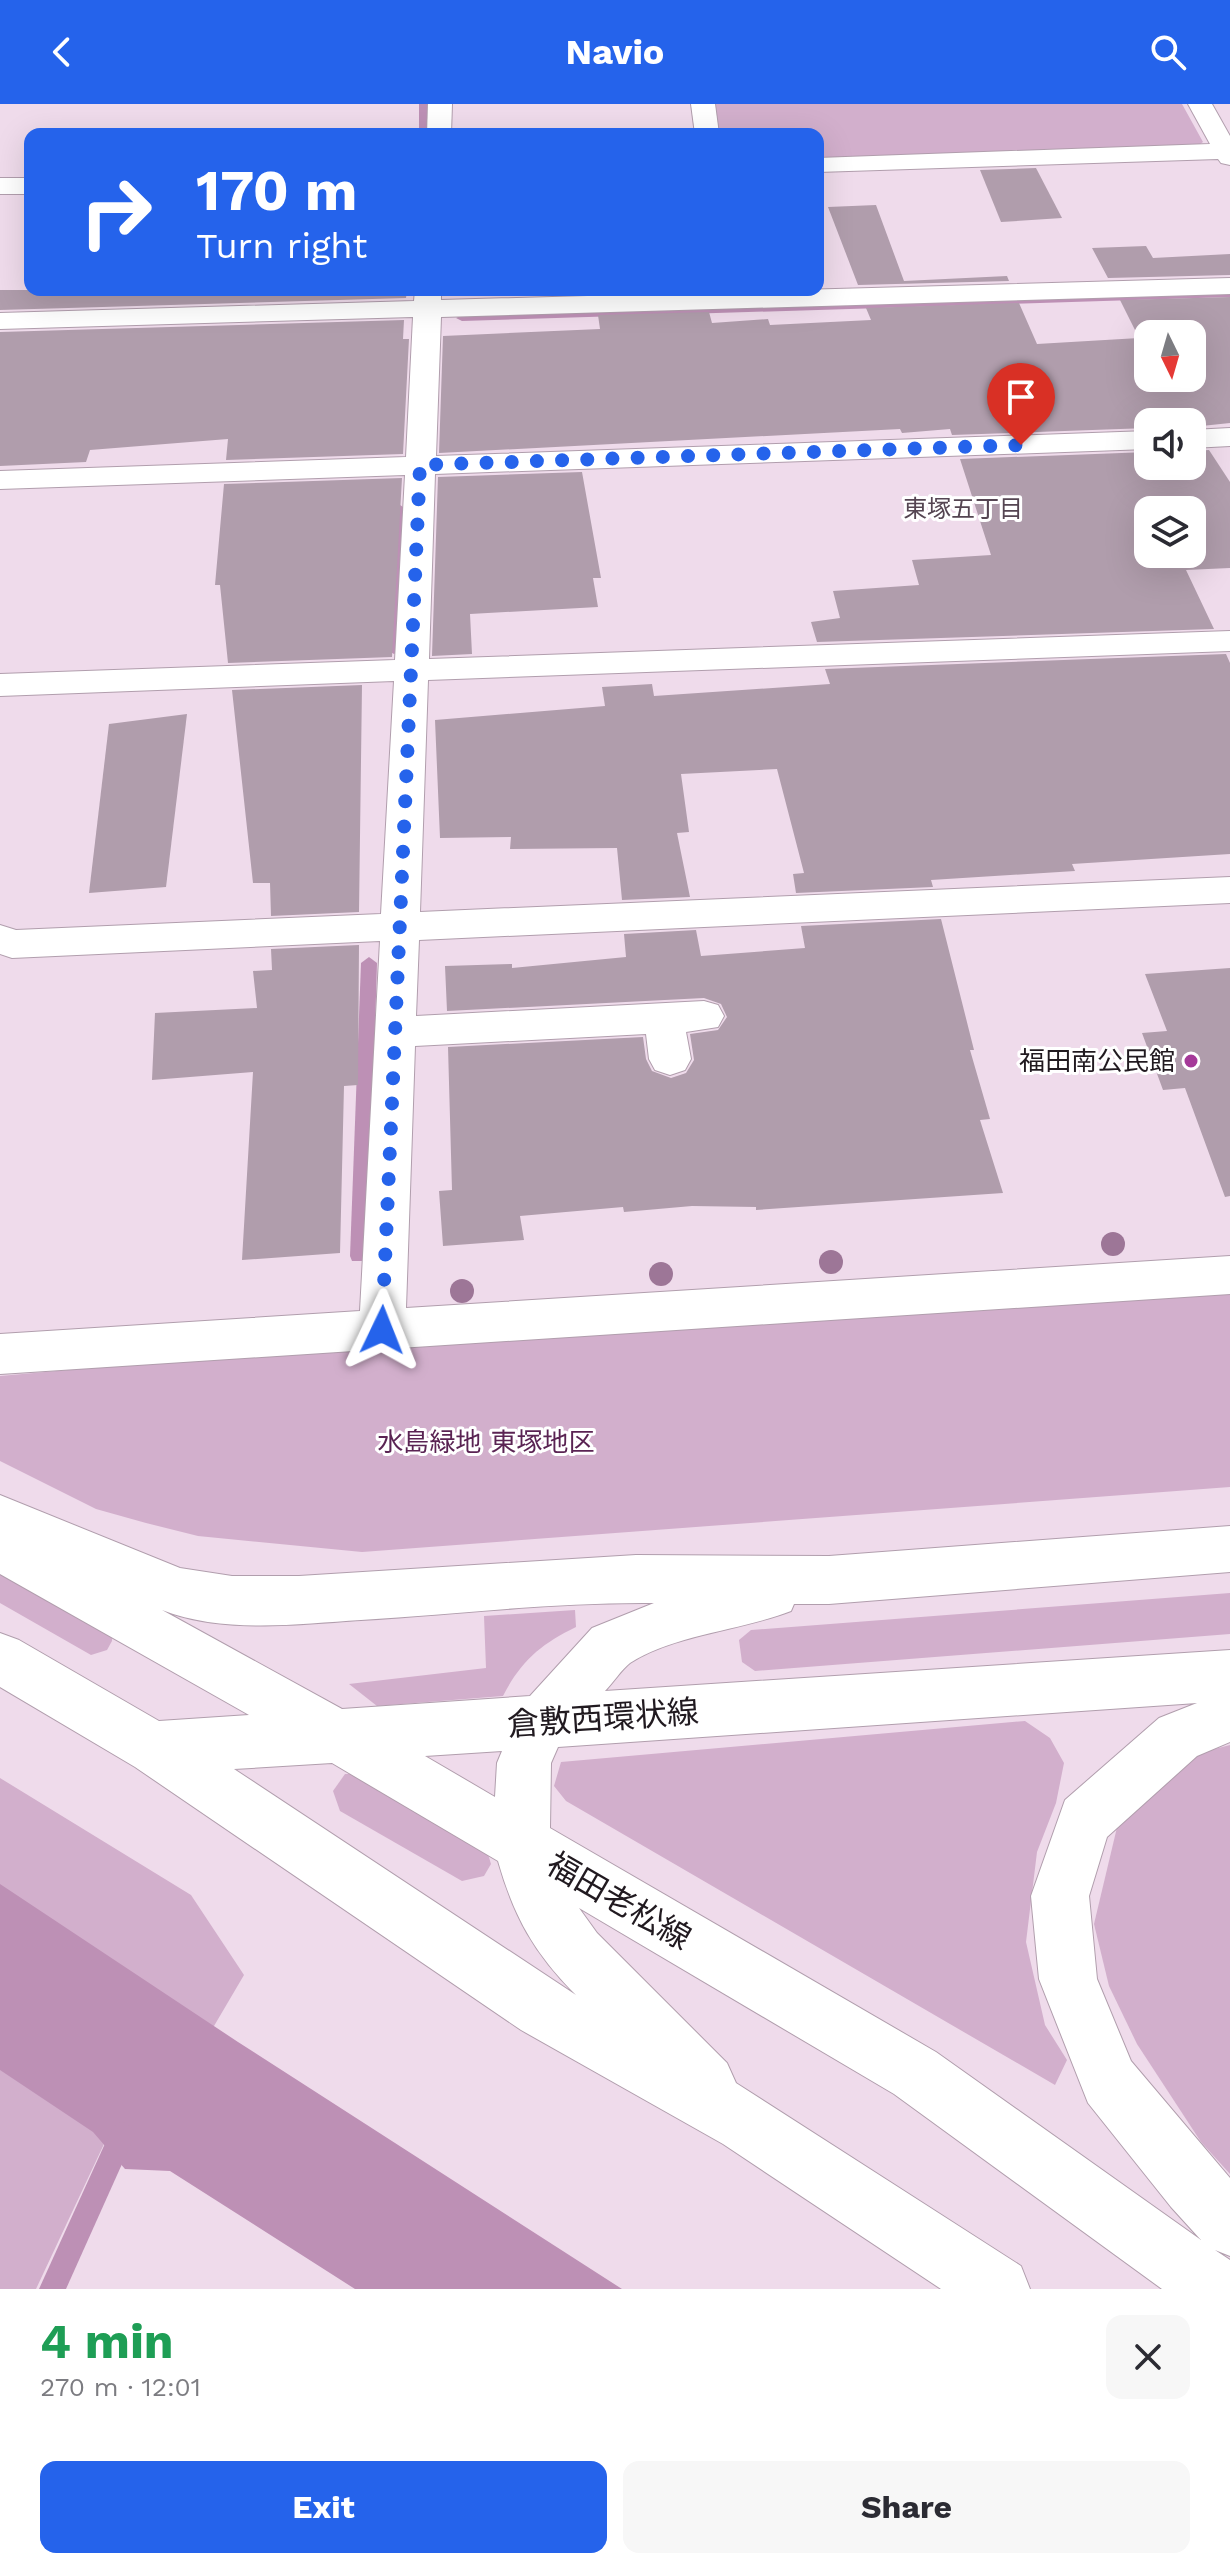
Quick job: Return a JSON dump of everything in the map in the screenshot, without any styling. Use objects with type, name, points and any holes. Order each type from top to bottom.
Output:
[{"type":"street","points":[[439,128],[440,104]]},
{"type":"street","points":[[703,104],[706,128]]},
{"type":"street","points":[[824,165],[1228,155],[1200,104]]},
{"type":"street","points":[[0,186],[24,186]]},
{"type":"street","points":[[824,293],[1230,286]]},
{"type":"street","points":[[0,321],[427,299],[657,296]]},
{"type":"street","points":[[382,1330],[427,299]]},
{"type":"street","points":[[1206,438],[1230,437]]},
{"type":"street","points":[[0,480],[1134,440]]},
{"type":"street","points":[[0,685],[1230,641]]},
{"type":"street","points":[[0,939],[12,944],[1230,890]]},
{"type":"street","points":[[395,1032],[684,1017],[670,1059]]},
{"type":"street","points":[[0,1354],[1230,1275]]},
{"type":"street","points":[[0,1518],[178,1592],[232,1600],[299,1600],[636,1579],[829,1580],[1230,1549]]},
{"type":"street","name":"福田老松線","points":[[0,1547],[338,1736],[915,2073],[1216,2289]]},
{"type":"street","points":[[745,2122],[576,1954],[538,1900],[521,1844],[524,1763],[542,1722],[611,1646],[670,1621],[829,1580]]},
{"type":"street","points":[[0,1658],[154,1748],[542,2009],[745,2122],[998,2289]]},
{"type":"street","name":"倉敷西環状線","points":[[154,1748],[1230,1675]]},
{"type":"street","points":[[1230,1716],[1178,1737],[1085,1820],[1060,1896],[1068,1979],[1109,2082],[1193,2185],[1230,2224]]},
{"type":"green space","points":[[715,104],[1182,104],[1203,142],[1196,147],[824,159],[824,128],[718,128]]},
{"type":"green space","name":"水島緑地 東塚地区","points":[[1230,1291],[1230,1487],[362,1552],[198,1536],[146,1523],[96,1509],[0,1461],[0,1376],[158,1362]]},
{"type":"green space","points":[[0,1566],[113,1628],[112,1641],[107,1650],[91,1655],[0,1603]]},
{"type":"green space","points":[[1230,1593],[1230,1634],[755,1671],[742,1662],[739,1640],[751,1630]]},
{"type":"green space","points":[[575,1610],[576,1627],[533,1655],[503,1696],[377,1706],[349,1684],[486,1668],[484,1616]]},
{"type":"green space","points":[[1025,1721],[1050,1738],[1064,1763],[1056,1803],[1037,1852],[1026,1942],[1045,2025],[1067,2060],[1055,2085],[566,1801],[554,1786],[561,1762]]},
{"type":"green space","points":[[1230,1745],[1230,2174],[1201,2142],[1137,2044],[1109,1986],[1094,1924],[1119,1819],[1180,1758]]},
{"type":"green space","points":[[345,1774],[365,1774],[484,1841],[491,1864],[484,1876],[462,1881],[340,1811],[333,1791]]},
{"type":"green space","points":[[0,1778],[191,1895],[244,1975],[214,2026],[104,2144],[36,2289],[0,2289]]},
{"type":"shaded area","points":[[0,1884],[238,2042],[622,2289],[355,2289],[170,2171],[125,2169],[93,2132],[0,2070]]},
{"type":"building","points":[[1036,168],[1062,218],[1001,222],[980,170]]},
{"type":"building","points":[[876,205],[904,281],[1007,276],[1009,281],[858,285],[828,207]]},
{"type":"building","points":[[1146,246],[1153,258],[1230,254],[1230,275],[1108,278],[1092,248]]},
{"type":"building","points":[[0,290],[24,290],[24,296],[406,296],[406,298],[0,310]]},
{"type":"building","points":[[1230,297],[1230,423],[1206,426],[1206,408],[1134,408],[1134,428],[952,435],[950,429],[902,433],[900,429],[439,453],[443,336],[600,329],[598,315],[709,312],[712,323],[768,319],[770,325],[871,320],[866,308],[1019,303],[1037,344],[1134,338],[1134,392],[1206,392],[1206,320],[1134,320],[1134,328],[1120,300]]},
{"type":"building","points":[[404,320],[403,339],[409,339],[403,454],[226,460],[228,439],[90,450],[86,462],[0,466],[0,332]]},
{"type":"building","points":[[1206,450],[1209,450],[1230,482],[1230,568],[1186,570],[1214,629],[817,642],[811,622],[840,618],[833,591],[919,585],[912,560],[991,555],[960,459],[1134,453],[1134,480],[1206,480]]},
{"type":"building","points":[[582,472],[601,578],[593,578],[598,607],[470,614],[472,654],[432,656],[438,477]]},
{"type":"building","points":[[402,478],[392,657],[228,663],[220,585],[215,585],[224,484]]},
{"type":"building","points":[[1226,654],[1230,663],[1230,854],[1072,864],[1075,871],[931,880],[933,887],[796,893],[793,874],[804,873],[777,769],[681,774],[689,832],[677,833],[690,897],[622,900],[617,848],[510,849],[511,837],[440,838],[435,720],[605,706],[602,687],[652,684],[654,696],[830,684],[825,669]]},
{"type":"building","points":[[362,685],[359,912],[271,916],[270,883],[253,883],[232,690]]},
{"type":"building","points":[[187,714],[166,887],[89,893],[109,724]]},
{"type":"building","points":[[941,919],[974,1050],[970,1050],[990,1119],[980,1120],[1003,1193],[756,1210],[756,1207],[692,1206],[624,1212],[623,1207],[520,1216],[524,1240],[443,1246],[439,1191],[452,1190],[448,1047],[643,1037],[646,1059],[652,1071],[671,1078],[686,1073],[694,1060],[690,1034],[718,1030],[727,1017],[721,1004],[704,998],[447,1011],[445,966],[512,964],[512,968],[626,957],[624,934],[696,930],[701,956],[805,948],[801,926]]},
{"type":"building","points":[[359,945],[358,1085],[344,1086],[340,1253],[242,1260],[253,1072],[152,1080],[155,1013],[257,1008],[253,971],[272,970],[271,949]]},
{"type":"building","name":"福田南公民館","points":[[1230,968],[1230,1196],[1225,1197],[1185,1088],[1163,1090],[1142,1033],[1167,1031],[1145,974]]},
{"type":"waterway","points":[[424,104],[424,128]]},
{"type":"waterway","points":[[462,318],[1230,294]]},
{"type":"waterway","points":[[394,650],[400,509]]},
{"type":"waterway","points":[[359,1256],[369,963]]},
{"type":"waterway","points":[[52,2289],[122,2135]]},
{"type":"place","name":"福田南公民館","points":[[1191,1061]]},
{"type":"district","name":"東塚五丁目","points":[[963,509]]},
{"type":"route","points":[[382,1330],[420,465],[1021,445]]}]
